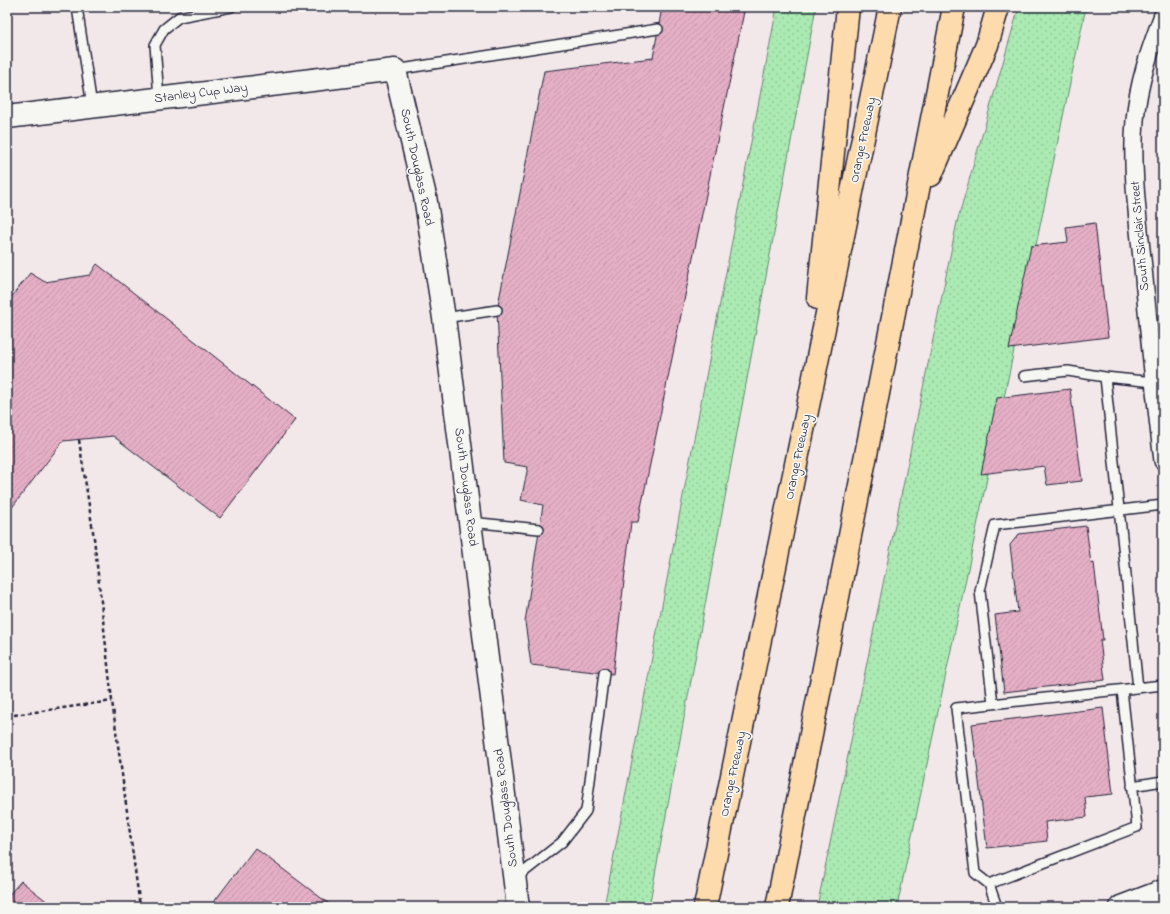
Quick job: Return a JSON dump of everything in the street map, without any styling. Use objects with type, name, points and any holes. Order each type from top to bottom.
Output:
[{"type":"highway","points":[[806,420],[848,7]]},
{"type":"highway","name":"Orange Freeway","points":[[705,907],[890,7]]},
{"type":"highway","points":[[777,907],[954,7]]},
{"type":"highway","points":[[914,214],[987,45],[998,7]]},
{"type":"main road","name":"Stanley Cup Way","points":[[7,117],[395,70]]},
{"type":"main road","name":"South Douglass Road","points":[[395,70],[425,196],[444,318],[518,907]]},
{"type":"main road","points":[[1121,907],[1163,891]]},
{"type":"street","name":"South Sinclair Street","points":[[1163,15],[1141,81],[1135,119],[1133,156],[1135,194],[1163,461]]},
{"type":"lane","points":[[77,7],[92,107]]},
{"type":"lane","points":[[159,98],[155,45],[164,29],[179,17],[231,7]]},
{"type":"lane","points":[[395,70],[658,29]]},
{"type":"lane","points":[[444,318],[497,310]]},
{"type":"lane","points":[[1024,376],[1068,370],[1104,377],[1154,382]]},
{"type":"lane","points":[[1104,377],[1138,688]]},
{"type":"lane","points":[[993,704],[980,591],[995,525],[1163,505]]},
{"type":"lane","points":[[470,522],[539,529]]},
{"type":"lane","points":[[514,880],[562,842],[586,811],[604,673]]},
{"type":"lane","points":[[997,907],[990,884],[975,873],[956,708],[1163,685]]},
{"type":"lane","points":[[990,884],[1137,827],[1122,690]]},
{"type":"lane","points":[[1132,786],[1163,782]]},
{"type":"path","points":[[79,440],[94,538],[112,701],[140,907]]},
{"type":"path","points":[[7,716],[112,701]]},
{"type":"green space","points":[[777,7],[816,7],[649,907],[604,907]]},
{"type":"green space","points":[[1019,7],[1086,7],[897,907],[817,907],[957,222]]},
{"type":"building","points":[[662,7],[745,7],[638,522],[631,522],[613,674],[531,665],[525,622],[543,505],[521,500],[528,467],[504,463],[497,310],[544,71],[653,58]]},
{"type":"building","points":[[1095,223],[1108,337],[1009,349],[1031,246],[1068,242],[1066,227]]},
{"type":"building","points":[[97,264],[295,420],[220,518],[113,436],[63,441],[7,514],[7,303],[30,273],[45,282],[90,275]]},
{"type":"building","points":[[1070,389],[1082,481],[1047,485],[1044,466],[981,474],[997,398]]},
{"type":"building","points":[[1086,526],[1091,564],[1094,563],[1103,640],[1100,640],[1105,680],[1004,692],[995,615],[1018,612],[1010,545],[1019,534]]},
{"type":"building","points":[[1103,708],[1113,794],[1085,797],[1087,817],[1045,822],[1047,841],[987,848],[972,724]]},
{"type":"building","points":[[255,848],[333,907],[210,907]]},
{"type":"building","points":[[21,881],[54,907],[7,907],[7,897]]}]
